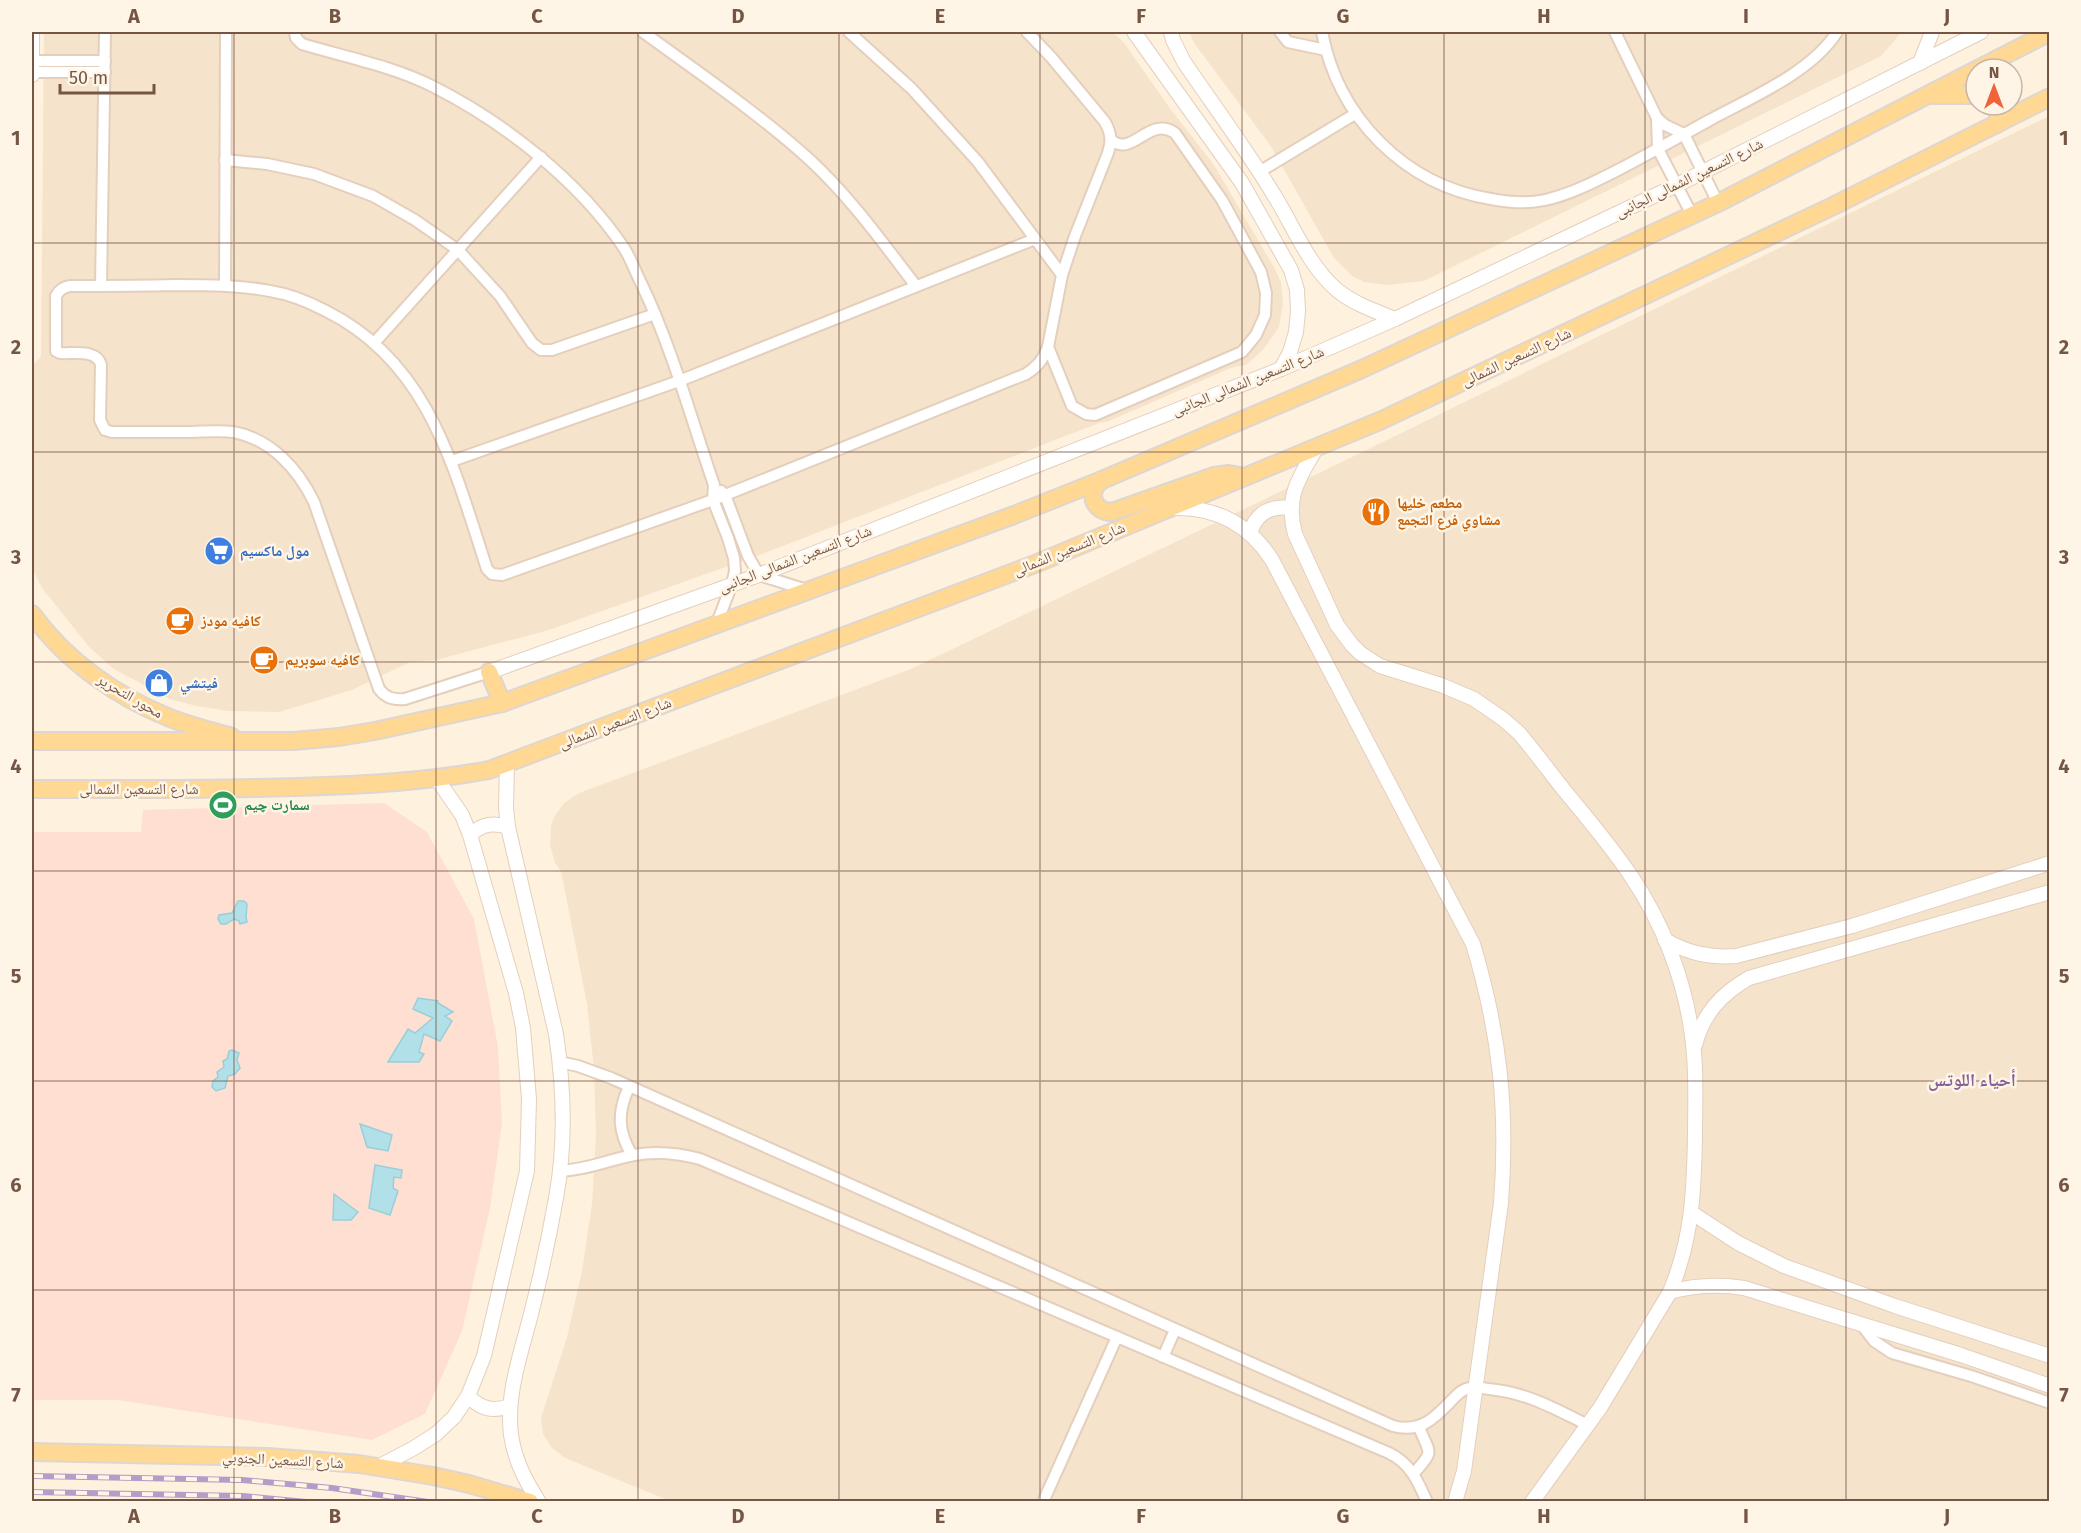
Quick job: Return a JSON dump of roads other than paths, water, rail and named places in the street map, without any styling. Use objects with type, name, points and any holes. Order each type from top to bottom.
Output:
[{"type":"main road","points":[[2000,57],[2049,32]]},
{"type":"main road","points":[[32,741],[250,742],[339,737],[502,703],[1014,515],[1362,369],[1718,203],[1964,76]]},
{"type":"main road","points":[[1927,95],[1964,95]]},
{"type":"main road","name":"شارع التسعين الشمالى","points":[[32,789],[232,789],[334,786],[437,779],[489,770],[507,764],[1035,564],[1382,420],[1572,331],[2049,98]]},
{"type":"main road","points":[[1997,124],[1998,117]]},
{"type":"main road","points":[[1102,480],[1094,488],[1094,503],[1102,510],[1112,512],[1214,476],[1229,474],[1245,477]]},
{"type":"main road","name":"محور التحرير","points":[[32,614],[76,662],[128,698],[172,719],[250,742]]},
{"type":"main road","points":[[489,672],[502,703]]},
{"type":"main road","name":"شارع التسعين الجنوبي","points":[[32,1452],[268,1457],[378,1467],[469,1484],[530,1502]]},
{"type":"street","points":[[32,32],[32,74],[105,67]]},
{"type":"street","points":[[101,286],[105,32]]},
{"type":"street","points":[[225,32],[225,285]]},
{"type":"street","points":[[295,32],[296,38],[302,45],[380,66],[430,85],[474,110],[541,157],[585,198],[625,249],[656,314],[714,485],[713,500],[734,558],[735,571],[732,584],[717,623]]},
{"type":"street","points":[[643,32],[760,119],[811,161],[860,213],[916,286]]},
{"type":"street","points":[[849,32],[912,89],[978,162],[1062,275]]},
{"type":"street","points":[[489,672],[405,699],[390,698],[379,689],[314,502],[304,482],[290,464],[273,450],[254,439],[232,432],[112,432],[105,430],[100,420],[102,365],[99,358],[93,355],[58,353],[56,350],[56,296],[58,292],[65,286],[225,285],[272,291],[312,304],[345,320],[375,342],[399,367],[422,399],[452,461],[488,569],[495,575],[501,575],[713,500],[1026,375],[1036,368],[1048,347],[1062,275],[1111,140],[1105,122],[1027,32]]},
{"type":"street","points":[[1171,32],[1184,62],[1259,172],[1323,276],[1357,303],[1395,319]]},
{"type":"street","points":[[1280,32],[1288,42],[1326,50]]},
{"type":"street","points":[[1322,32],[1331,67],[1355,114],[1378,142],[1405,165],[1436,183],[1470,196],[1506,202],[1542,201],[1573,192],[1658,149],[1786,78],[1811,61],[1837,32]]},
{"type":"street","points":[[1615,32],[1657,118],[1665,125],[1684,134],[1718,203]]},
{"type":"street","points":[[1920,63],[1932,32]]},
{"type":"street","name":"شارع التسعين الشمالى الجانبى","points":[[489,672],[759,574],[1281,369],[1395,319],[1677,185],[1982,32]]},
{"type":"street","points":[[1140,33],[1242,183],[1291,270],[1297,290],[1296,332],[1290,352],[1281,369]]},
{"type":"street","points":[[32,61],[105,67]]},
{"type":"street","points":[[1259,172],[1355,114]]},
{"type":"street","points":[[1657,118],[1658,149],[1692,215]]},
{"type":"street","points":[[1048,347],[1072,406],[1086,414],[1095,415],[1242,352],[1256,335],[1265,315],[1266,293],[1261,272],[1222,200],[1175,133],[1170,129],[1156,128],[1127,144],[1118,144],[1111,140]]},
{"type":"street","points":[[375,342],[541,157]]},
{"type":"street","points":[[225,160],[267,164],[314,174],[373,196],[415,220],[458,250],[500,296],[532,343],[541,350],[552,350],[656,314]]},
{"type":"street","points":[[452,461],[679,381],[1035,239]]},
{"type":"street","points":[[1291,270],[1311,259]]},
{"type":"street","points":[[1317,447],[1295,484],[1291,508],[1295,534],[1337,624],[1352,645],[1380,666],[1441,685],[1474,699],[1503,718],[1519,733],[1632,877],[1646,899],[1665,940],[1682,989],[1694,1050],[1695,1092],[1692,1212],[1684,1253],[1670,1292],[1600,1408],[1532,1502]]},
{"type":"street","points":[[714,485],[725,495],[748,556],[759,574],[807,590]]},
{"type":"street","points":[[1172,508],[1186,507],[1213,513],[1233,521],[1250,532],[1272,560],[1473,944],[1484,980],[1503,1091],[1504,1166],[1501,1203],[1464,1471],[1455,1502]]},
{"type":"street","points":[[1250,532],[1253,524],[1265,511],[1282,507],[1291,508]]},
{"type":"street","points":[[507,764],[508,827],[546,988],[560,1062],[562,1099],[559,1171],[549,1236],[510,1406],[511,1433],[515,1454],[523,1477],[539,1502]]},
{"type":"street","points":[[378,1467],[436,1434],[454,1417],[468,1396],[484,1356],[526,1171],[529,1111],[527,1064],[516,993],[470,835],[462,815],[437,779]]},
{"type":"street","points":[[470,835],[478,828],[488,824],[508,827]]},
{"type":"street","points":[[1665,940],[1699,955],[1736,956],[1852,926],[2049,863]]},
{"type":"street","points":[[1694,1050],[1698,1032],[1718,1000],[1749,978],[2049,892]]},
{"type":"street","points":[[560,1062],[595,1071],[1393,1426],[1419,1427],[1437,1416],[1460,1392],[1476,1388],[1525,1395],[1588,1425]]},
{"type":"street","points":[[629,1087],[623,1101],[620,1122],[625,1143],[632,1155]]},
{"type":"street","points":[[559,1171],[590,1168],[632,1155],[659,1153],[685,1155],[699,1159],[1389,1453],[1404,1462],[1414,1473],[1427,1502]]},
{"type":"street","points":[[1692,1212],[1738,1243],[1784,1266],[1895,1306],[2049,1356]]},
{"type":"street","points":[[1670,1292],[1714,1285],[1744,1288],[1961,1355],[2049,1386]]},
{"type":"street","points":[[1861,1324],[1874,1341],[1892,1353],[1971,1376],[2049,1403]]},
{"type":"street","points":[[1163,1356],[1175,1330]]},
{"type":"street","points":[[1043,1502],[1117,1337]]},
{"type":"street","points":[[468,1396],[476,1405],[487,1409],[499,1410],[510,1406]]},
{"type":"street","points":[[1414,1473],[1429,1453],[1428,1445],[1419,1427]]},
{"type":"water","points":[[238,901],[244,901],[247,904],[247,922],[240,924],[234,919],[221,924],[218,919],[219,915],[232,913]]},
{"type":"water","points":[[418,998],[438,1001],[453,1012],[445,1016],[452,1021],[440,1041],[424,1034],[419,1052],[424,1054],[419,1062],[388,1062],[408,1029],[415,1033],[433,1018],[413,1009]]},
{"type":"water","points":[[229,1051],[239,1053],[237,1060],[240,1068],[235,1074],[228,1076],[225,1088],[216,1091],[212,1087],[213,1081],[218,1077],[217,1072],[224,1067],[223,1061],[227,1059]]},
{"type":"water","points":[[360,1124],[392,1135],[388,1151],[367,1147]]},
{"type":"water","points":[[375,1165],[402,1170],[401,1178],[394,1177],[393,1188],[398,1191],[390,1215],[369,1208]]},
{"type":"water","points":[[334,1194],[358,1212],[351,1220],[333,1220]]},
{"type":"railway","points":[[32,1476],[242,1480],[332,1488],[428,1502]]},
{"type":"railway","points":[[32,1492],[243,1496],[306,1502]]},
{"type":"place","name":"مطعم خليها مشاوي فرع التجمع","points":[[1376,512]]},
{"type":"place","name":"مول ماكسيم","points":[[219,551]]},
{"type":"place","name":"كافيه مودز","points":[[180,621]]},
{"type":"place","name":"كافيه سوبريم","points":[[264,660]]},
{"type":"place","name":"فيتشي","points":[[159,683]]},
{"type":"place","name":"سمارت چيم","points":[[223,805]]},
{"type":"district","name":"أحياء اللوتس","points":[[1972,1080]]}]
